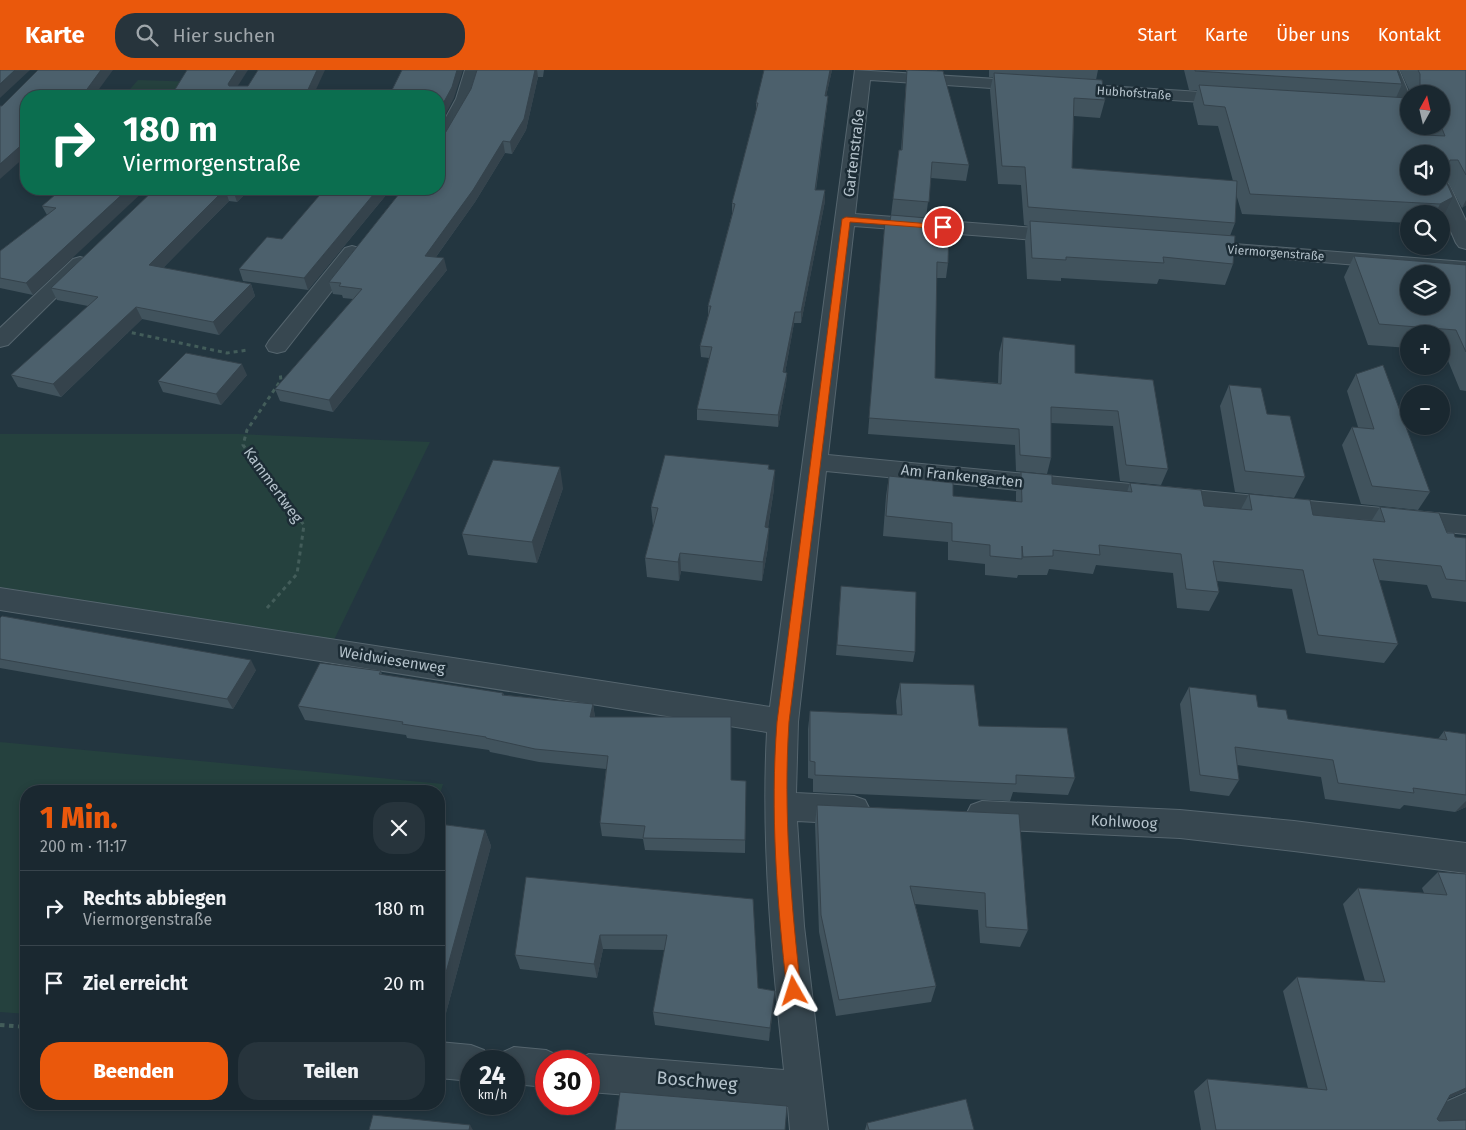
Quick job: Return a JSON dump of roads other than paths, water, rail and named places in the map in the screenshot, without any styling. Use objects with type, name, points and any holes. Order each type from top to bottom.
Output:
[{"type":"street","points":[[445,134],[469,90],[473,70]]},
{"type":"street","points":[[1391,70],[1400,98]]},
{"type":"street","name":"Hubhofstraße","points":[[863,72],[1246,100]]},
{"type":"street","name":"Gartenstraße","points":[[809,1130],[783,892],[780,761],[783,722],[863,72]]},
{"type":"street","points":[[1444,195],[1466,243]]},
{"type":"street","points":[[846,219],[1082,238]]},
{"type":"street","points":[[277,346],[364,237]]},
{"type":"street","name":"Viermorgenstraße","points":[[1180,246],[1466,268]]},
{"type":"street","points":[[0,340],[97,247]]},
{"type":"street","name":"Am Frankengarten","points":[[816,462],[1466,525]]},
{"type":"street","name":"Weidwiesenweg","points":[[0,599],[783,722]]},
{"type":"street","points":[[781,806],[880,811]]},
{"type":"street","name":"Kohlwoog","points":[[950,814],[1180,824],[1294,836],[1466,858]]},
{"type":"street","points":[[445,1061],[460,1062]]},
{"type":"street","name":"Boschweg","points":[[600,1074],[805,1090]]},
{"type":"street","points":[[1439,1130],[1444,1121],[1466,1112]]}]
